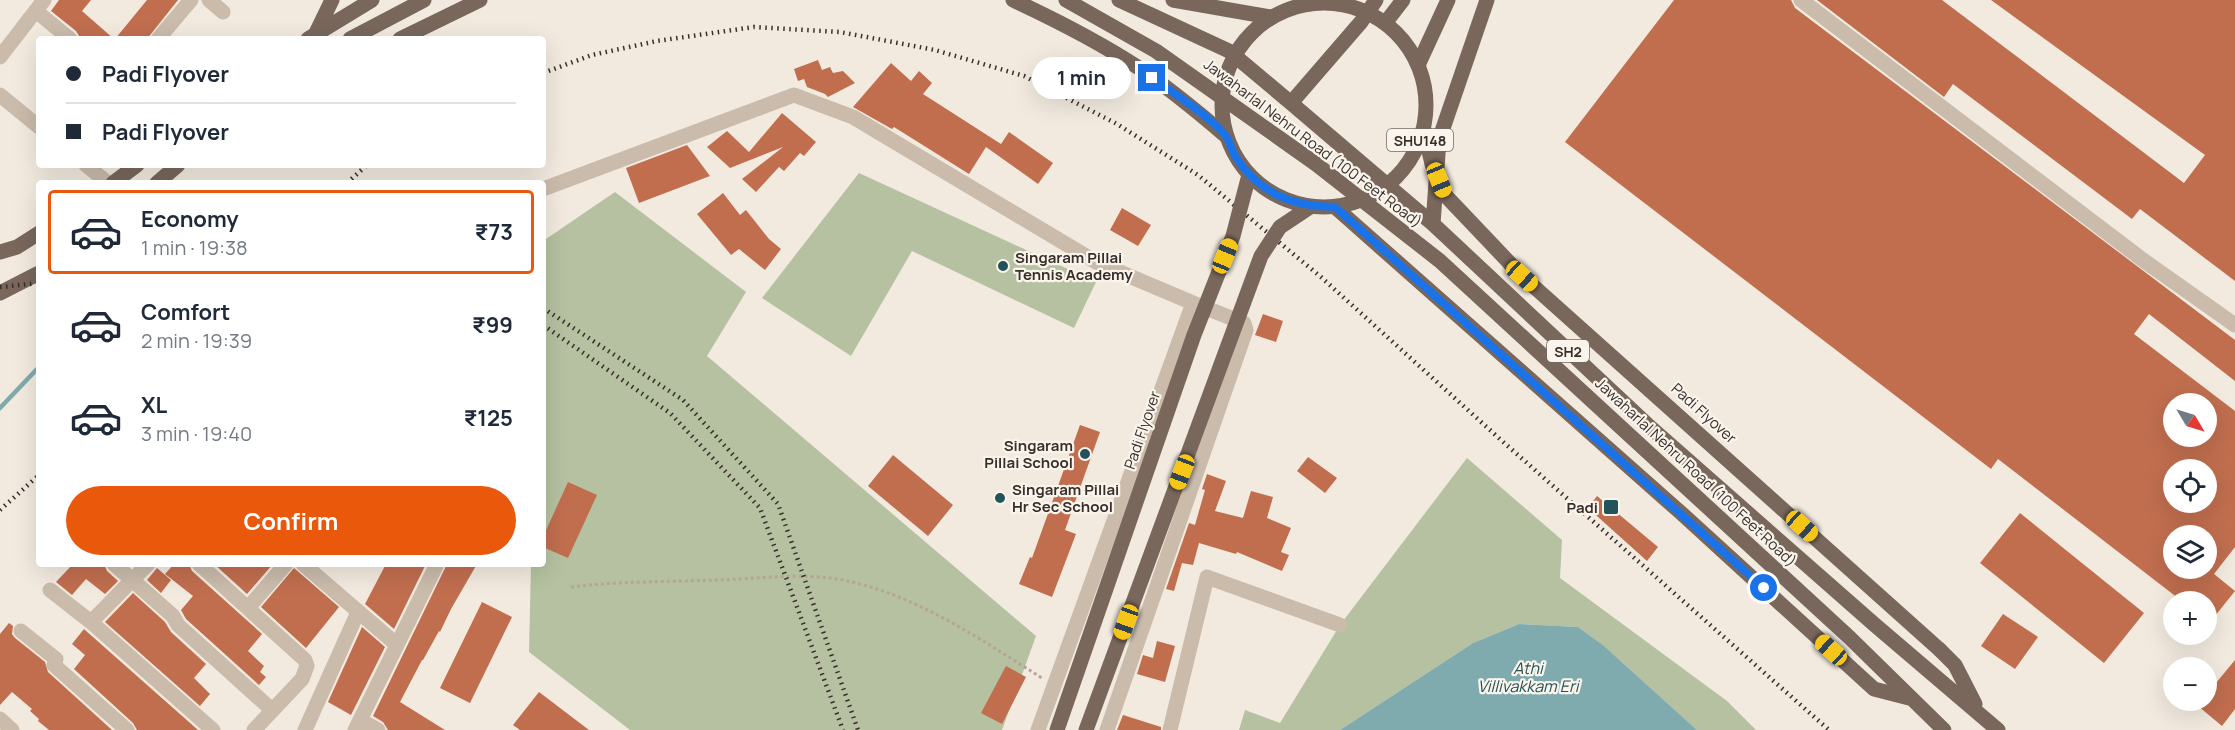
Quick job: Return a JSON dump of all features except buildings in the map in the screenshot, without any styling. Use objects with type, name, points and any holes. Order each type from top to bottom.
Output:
[{"type":"main road","points":[[312,36],[332,0]]},
{"type":"main road","points":[[312,36],[372,0]]},
{"type":"main road","points":[[356,36],[424,0]]},
{"type":"main road","points":[[406,36],[480,0]]},
{"type":"main road","name":"Padi Flyover","points":[[1013,0],[1069,27],[1138,68],[1181,98],[1226,136]]},
{"type":"main road","name":"Jawaharlal Nehru Road (100 Feet Road)","points":[[1066,0],[1156,51],[1316,164],[1440,261],[1850,638],[1944,730]]},
{"type":"main road","name":"Jawaharlal Nehru Road (100 Feet Road)","points":[[1121,0],[1229,51],[1433,224],[1651,428],[1998,730]]},
{"type":"main road","points":[[1173,0],[1270,17]]},
{"type":"main road","points":[[1291,103],[1376,0]]},
{"type":"main road","points":[[1386,22],[1403,0]]},
{"type":"main road","points":[[1419,63],[1448,0]]},
{"type":"main road","points":[[1433,224],[1439,140],[1487,0]]},
{"type":"main road","name":"Padi Flyover","points":[[1424,130],[1414,153],[1400,173],[1381,190],[1335,207],[1310,207],[1277,196],[1249,175],[1235,157],[1226,136],[1221,102],[1228,69],[1245,40],[1270,17],[1298,5],[1329,2],[1359,7],[1386,22],[1405,41],[1419,63],[1426,96],[1424,130],[1432,164],[1445,195],[1522,276],[1940,650],[1955,665],[1979,712]]},
{"type":"main road","points":[[117,180],[133,168]]},
{"type":"main road","points":[[160,180],[174,168]]},
{"type":"main road","name":"Padi Flyover","points":[[1057,730],[1194,335],[1233,236],[1249,175]]},
{"type":"main road","points":[[1086,730],[1261,256],[1280,228],[1310,207]]},
{"type":"main road","points":[[1335,207],[1671,504],[1874,689],[1910,699]]},
{"type":"main road","points":[[0,252],[17,247],[36,235]]},
{"type":"main road","points":[[0,293],[36,275]]},
{"type":"street","points":[[161,36],[191,0]]},
{"type":"street","points":[[208,0],[223,12]]},
{"type":"street","points":[[1801,0],[2143,260],[2235,325]]},
{"type":"street","points":[[0,57],[40,6],[67,36]]},
{"type":"street","points":[[0,95],[36,125]]},
{"type":"street","points":[[546,188],[794,95],[853,117],[1096,262],[1245,323],[1246,330],[1107,730]]},
{"type":"street","points":[[90,168],[104,180]]},
{"type":"street","points":[[1038,730],[1193,303]]},
{"type":"street","points":[[118,567],[173,616],[178,626],[272,710]]},
{"type":"street","points":[[90,622],[145,567]]},
{"type":"street","points":[[202,567],[305,660],[307,666],[302,679],[254,730]]},
{"type":"street","points":[[248,608],[282,567]]},
{"type":"street","points":[[306,567],[396,644]]},
{"type":"street","points":[[378,730],[358,725],[435,567]]},
{"type":"street","points":[[1170,730],[1207,577],[1340,625]]},
{"type":"street","points":[[50,590],[213,730]]},
{"type":"street","points":[[305,730],[357,612]]},
{"type":"street","points":[[21,630],[56,659],[54,665],[127,730]]},
{"type":"street","points":[[0,719],[12,730]]},
{"type":"path","points":[[571,587],[607,583],[822,576],[853,582],[892,594],[941,617],[1053,684]]},
{"type":"green space","name":"Singaram Pillai Tennis Academy","points":[[859,173],[1096,282],[1074,328],[912,251],[851,356],[762,298]]},
{"type":"green space","points":[[615,192],[746,292],[707,356],[1036,636],[1002,730],[630,730],[529,652],[531,567],[546,567],[546,239]]},
{"type":"green space","points":[[1467,458],[1562,540],[1560,578],[1727,701],[1756,730],[1697,730],[1603,645],[1578,627],[1519,624],[1473,643],[1340,730],[1239,730],[1245,710],[1280,723],[1340,625]]},
{"type":"water","name":"Athi Villivakkam Eri","points":[[1519,624],[1578,627],[1603,645],[1697,730],[1340,730],[1473,643]]},
{"type":"waterway","points":[[0,408],[36,370]]},
{"type":"railway","points":[[546,72],[592,55],[657,41],[754,27],[840,32],[935,50],[1024,76],[1117,124],[1198,175],[1321,277],[1501,440],[1829,730]]},
{"type":"railway","points":[[350,180],[364,168]]},
{"type":"railway","points":[[0,287],[36,283]]},
{"type":"railway","points":[[546,310],[683,400],[778,504],[858,730]]},
{"type":"railway","points":[[546,327],[670,413],[760,508],[843,730]]},
{"type":"railway","points":[[0,510],[36,478]]},
{"type":"place","name":"Singaram Pillai Tennis Academy","points":[[1003,266]]},
{"type":"place","name":"Singaram Pillai School","points":[[1085,454]]},
{"type":"place","name":"Singaram Pillai Hr Sec School","points":[[1000,498]]},
{"type":"place","name":"Padi","points":[[1611,507]]},
{"type":"route","points":[[1152,78],[1181,98],[1226,136],[1235,157],[1249,175],[1277,196],[1310,207],[1335,207],[1764,588]]}]
